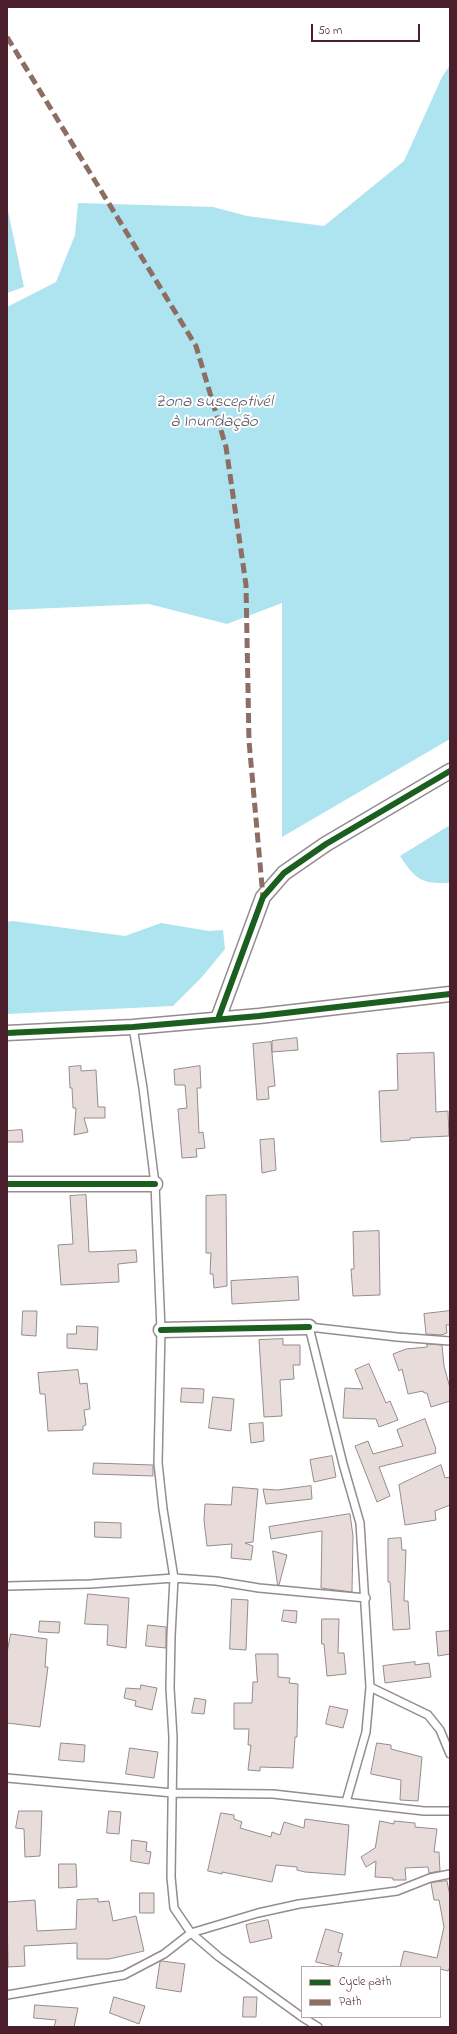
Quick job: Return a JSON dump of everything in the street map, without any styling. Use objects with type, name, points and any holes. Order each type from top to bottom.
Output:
[{"type":"street","points":[[218,1020],[264,897],[284,874],[326,844],[450,770]]},
{"type":"street","points":[[7,1033],[133,1027],[218,1020],[450,994]]},
{"type":"street","points":[[7,1184],[155,1184]]},
{"type":"street","points":[[161,1330],[309,1327]]},
{"type":"lane","points":[[133,1027],[143,1088],[155,1184],[161,1330],[158,1463],[162,1509],[174,1578],[171,1636],[171,1877],[174,1908],[191,1933],[219,1957],[301,2016]]},
{"type":"lane","points":[[346,1802],[366,1732],[370,1687],[366,1598],[360,1523],[343,1464],[309,1327],[397,1337],[450,1341]]},
{"type":"lane","points":[[7,1586],[90,1584],[174,1578],[216,1581],[259,1588],[366,1598]]},
{"type":"lane","points":[[370,1687],[428,1715],[440,1730],[450,1754]]},
{"type":"lane","points":[[7,1778],[172,1793],[273,1794],[424,1811],[450,1811]]},
{"type":"lane","points":[[7,1995],[124,1975],[164,1954],[191,1933],[258,1914],[300,1904],[397,1891],[430,1878],[450,1874]]},
{"type":"lane","points":[[303,2018],[315,2026]]},
{"type":"water","name":"Zona susceptivél à Inundação","points":[[450,65],[450,739],[282,837],[282,603],[227,624],[149,604],[7,610],[7,307],[56,282],[75,235],[78,203],[213,207],[247,216],[324,226],[404,161],[442,77]]},
{"type":"water","points":[[7,206],[24,287],[7,293]]},
{"type":"water","points":[[450,825],[450,883],[432,883],[420,879],[410,870],[400,856]]},
{"type":"water","points":[[13,921],[125,936],[161,923],[209,931],[223,930],[225,949],[202,977],[173,1006],[7,1014],[7,922]]},
{"type":"building","points":[[297,1038],[298,1050],[272,1052],[272,1041]]},
{"type":"building","points":[[271,1042],[275,1086],[268,1087],[269,1099],[257,1100],[253,1044]]},
{"type":"building","points":[[434,1053],[436,1112],[448,1111],[449,1136],[410,1138],[410,1140],[381,1142],[379,1091],[398,1090],[397,1054]]},
{"type":"building","points":[[81,1066],[81,1071],[96,1070],[98,1107],[105,1107],[105,1118],[84,1118],[88,1132],[74,1135],[76,1108],[73,1108],[69,1067]]},
{"type":"building","points":[[200,1066],[201,1088],[197,1088],[199,1133],[203,1132],[205,1148],[196,1149],[197,1157],[182,1158],[178,1109],[187,1108],[185,1085],[175,1085],[174,1070]]},
{"type":"building","points":[[22,1130],[23,1142],[7,1142],[7,1131]]},
{"type":"building","points":[[274,1139],[276,1170],[262,1173],[260,1140]]},
{"type":"building","points":[[86,1195],[89,1252],[136,1250],[137,1262],[118,1264],[119,1282],[61,1285],[58,1245],[73,1244],[70,1196]]},
{"type":"building","points":[[226,1195],[227,1286],[214,1288],[213,1274],[210,1274],[211,1253],[206,1253],[206,1196]]},
{"type":"building","points":[[379,1231],[380,1295],[353,1296],[351,1269],[354,1269],[353,1232]]},
{"type":"building","points":[[298,1277],[299,1300],[232,1304],[231,1281]]},
{"type":"building","points":[[23,1311],[37,1311],[36,1336],[22,1335]]},
{"type":"building","points":[[450,1311],[450,1325],[446,1325],[447,1333],[441,1335],[426,1334],[424,1314]]},
{"type":"building","points":[[77,1326],[98,1327],[97,1350],[67,1348],[67,1334],[76,1334]]},
{"type":"building","points":[[283,1339],[283,1345],[300,1345],[300,1365],[293,1365],[294,1379],[280,1380],[282,1416],[264,1417],[259,1340]]},
{"type":"building","points":[[427,1344],[442,1345],[444,1366],[450,1388],[450,1401],[431,1407],[427,1393],[424,1393],[423,1391],[408,1394],[402,1369],[399,1371],[393,1354],[406,1349],[427,1347]]},
{"type":"building","points":[[369,1364],[386,1403],[390,1401],[398,1420],[379,1427],[376,1419],[343,1418],[345,1388],[363,1389],[355,1370]]},
{"type":"building","points":[[78,1370],[80,1384],[87,1383],[90,1409],[84,1410],[86,1425],[83,1426],[83,1430],[48,1431],[45,1394],[40,1394],[38,1373]]},
{"type":"building","points":[[182,1388],[204,1389],[203,1403],[181,1402]]},
{"type":"building","points":[[213,1397],[234,1399],[231,1431],[209,1428]]},
{"type":"building","points":[[425,1419],[436,1449],[436,1453],[379,1467],[390,1496],[377,1502],[355,1446],[368,1441],[373,1454],[403,1446],[397,1430]]},
{"type":"building","points":[[263,1423],[264,1441],[251,1443],[249,1424]]},
{"type":"building","points":[[332,1456],[336,1477],[314,1482],[310,1460]]},
{"type":"building","points":[[94,1463],[153,1465],[153,1476],[93,1474]]},
{"type":"building","points":[[441,1465],[445,1478],[450,1477],[450,1505],[435,1511],[436,1520],[405,1525],[399,1485]]},
{"type":"building","points":[[311,1486],[312,1499],[266,1504],[263,1489],[277,1490]]},
{"type":"building","points":[[233,1487],[258,1489],[253,1542],[245,1543],[253,1546],[251,1560],[231,1558],[232,1544],[207,1546],[204,1520],[205,1504],[231,1505]]},
{"type":"building","points":[[350,1514],[353,1536],[352,1592],[321,1588],[322,1531],[271,1539],[269,1527]]},
{"type":"building","points":[[95,1522],[121,1523],[121,1538],[95,1537]]},
{"type":"building","points":[[401,1538],[402,1550],[406,1550],[404,1601],[408,1601],[410,1629],[393,1630],[390,1582],[388,1582],[388,1539]]},
{"type":"building","points":[[273,1551],[287,1555],[279,1585],[278,1585]]},
{"type":"building","points":[[88,1594],[129,1598],[126,1648],[107,1645],[108,1625],[85,1624]]},
{"type":"building","points":[[232,1599],[248,1600],[246,1650],[230,1649]]},
{"type":"building","points":[[284,1610],[297,1611],[296,1623],[282,1621]]},
{"type":"building","points":[[322,1619],[339,1619],[338,1653],[344,1653],[346,1674],[327,1676],[324,1644],[322,1644]]},
{"type":"building","points":[[40,1621],[60,1622],[59,1633],[39,1632]]},
{"type":"building","points":[[148,1625],[166,1627],[166,1648],[146,1646]]},
{"type":"building","points":[[450,1631],[450,1654],[438,1656],[436,1632]]},
{"type":"building","points":[[11,1634],[47,1639],[45,1667],[48,1667],[40,1727],[7,1723],[7,1653]]},
{"type":"building","points":[[256,1654],[278,1654],[278,1677],[290,1678],[289,1683],[298,1684],[297,1737],[295,1737],[293,1768],[260,1767],[260,1771],[248,1770],[251,1745],[248,1745],[249,1729],[234,1729],[234,1703],[252,1703],[253,1682],[257,1682]]},
{"type":"building","points":[[415,1662],[415,1665],[429,1663],[431,1677],[385,1683],[383,1666]]},
{"type":"building","points":[[141,1685],[157,1688],[152,1710],[135,1706],[136,1701],[124,1698],[126,1688],[140,1689]]},
{"type":"building","points":[[195,1698],[206,1700],[204,1714],[192,1713]]},
{"type":"building","points":[[330,1706],[348,1710],[343,1728],[326,1724]]},
{"type":"building","points":[[61,1743],[85,1745],[84,1762],[59,1760]]},
{"type":"building","points":[[377,1743],[391,1745],[391,1749],[422,1757],[418,1801],[400,1800],[401,1780],[371,1774]]},
{"type":"building","points":[[130,1748],[158,1752],[154,1778],[126,1774]]},
{"type":"building","points":[[19,1811],[42,1811],[40,1856],[25,1857],[24,1829],[16,1828]]},
{"type":"building","points":[[109,1811],[121,1812],[119,1834],[107,1833]]},
{"type":"building","points":[[221,1813],[234,1815],[234,1819],[242,1822],[240,1828],[271,1837],[272,1832],[280,1835],[284,1822],[304,1828],[305,1819],[349,1825],[345,1875],[305,1872],[297,1870],[297,1867],[276,1865],[272,1882],[222,1872],[222,1874],[208,1871]]},
{"type":"building","points":[[380,1821],[394,1824],[394,1821],[415,1823],[415,1827],[437,1829],[434,1852],[439,1852],[440,1871],[429,1873],[428,1867],[405,1868],[406,1880],[393,1880],[393,1878],[375,1877],[376,1861],[366,1867],[361,1857],[375,1848]]},
{"type":"building","points":[[132,1840],[147,1842],[146,1851],[151,1852],[149,1864],[131,1861]]},
{"type":"building","points":[[59,1864],[76,1864],[77,1887],[59,1888]]},
{"type":"building","points":[[447,1881],[450,1896],[450,1967],[448,1971],[441,1969],[441,1966],[400,1966],[404,1951],[437,1958],[444,1927],[439,1900],[434,1900],[431,1883]]},
{"type":"building","points":[[140,1893],[154,1893],[154,1913],[140,1913]]},
{"type":"building","points":[[98,1899],[98,1902],[109,1901],[113,1921],[136,1916],[144,1951],[109,1959],[77,1959],[77,1943],[24,1946],[25,1966],[8,1967],[7,1902],[35,1900],[37,1931],[76,1929],[77,1900]]},
{"type":"building","points":[[268,1920],[272,1938],[250,1943],[246,1925]]},
{"type":"building","points":[[326,1929],[343,1934],[338,1952],[342,1953],[338,1966],[316,1962]]},
{"type":"building","points":[[160,1962],[185,1964],[181,1992],[156,1988]]},
{"type":"building","points":[[114,1997],[145,2006],[139,2024],[110,2013]]},
{"type":"building","points":[[244,1997],[257,1997],[256,2017],[243,2017]]},
{"type":"building","points":[[35,2005],[78,2008],[74,2027],[54,2027],[56,2020],[34,2018]]},
{"type":"marked path","points":[[7,37],[196,346],[226,447],[246,585],[249,741],[263,897]]},
{"type":"cycle path","points":[[218,1019],[263,897],[284,873],[326,844],[450,771]]},
{"type":"cycle path","points":[[7,1033],[133,1027],[259,1016],[450,994]]},
{"type":"cycle path","points":[[7,1184],[155,1184]]},
{"type":"cycle path","points":[[161,1330],[309,1327]]}]
